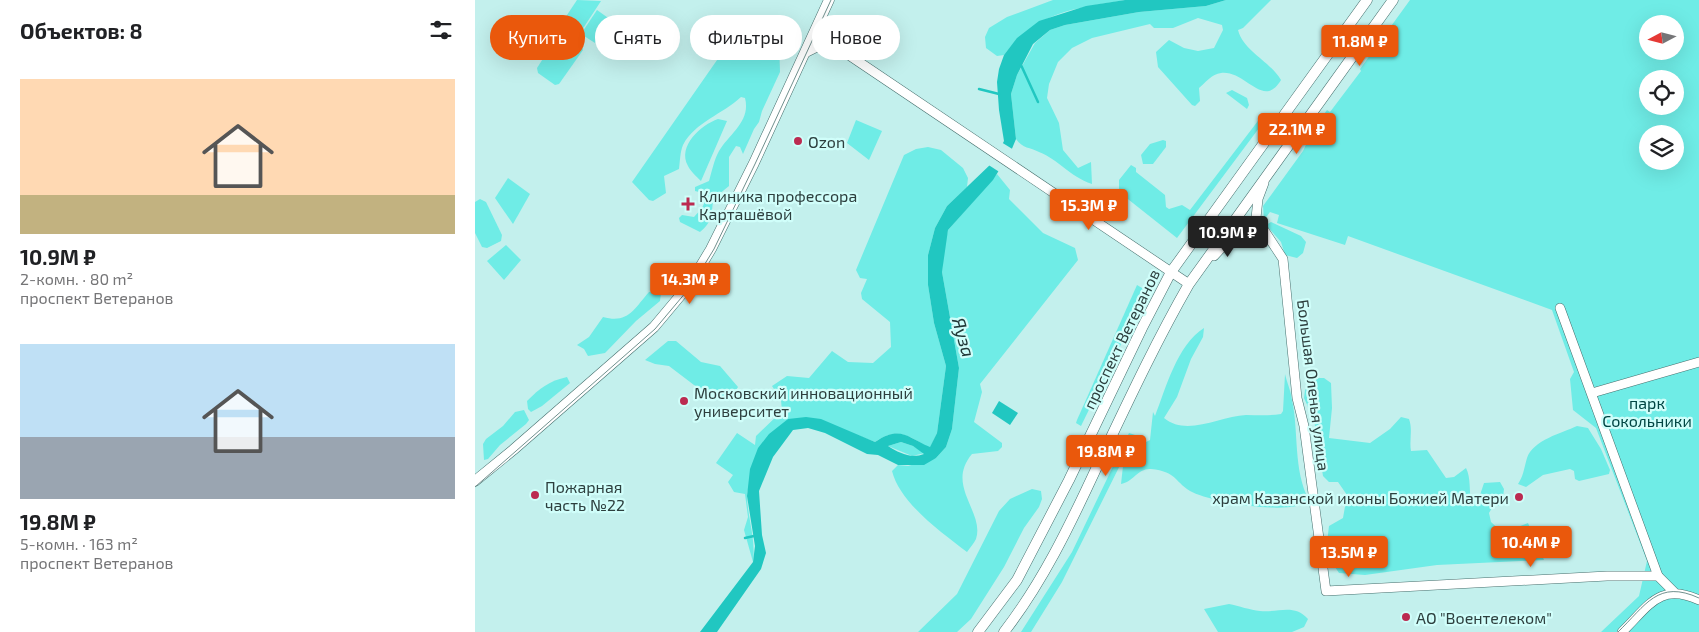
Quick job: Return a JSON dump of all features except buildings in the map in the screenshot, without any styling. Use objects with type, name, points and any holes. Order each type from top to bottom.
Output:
[{"type":"main road","points":[[822,15],[829,0]]},
{"type":"main road","name":"проспект Ветеранов","points":[[978,632],[1021,572],[1069,480],[1141,328],[1171,272],[1367,0]]},
{"type":"main road","points":[[1004,632],[1042,577],[1065,536],[1149,359],[1191,281],[1393,0]]},
{"type":"main road","points":[[475,481],[647,333],[677,302],[713,246],[812,38]]},
{"type":"street","points":[[805,53],[812,50]]},
{"type":"street","points":[[856,60],[1171,272],[1191,281],[1239,229],[1253,224],[1262,227]]},
{"type":"street","points":[[1262,227],[1256,218],[1256,208],[1267,175]]},
{"type":"street","name":"Большая Оленья улица","points":[[1262,227],[1283,259],[1297,398],[1303,426],[1326,591],[1607,576],[1658,576]]},
{"type":"street","points":[[1560,308],[1658,576],[1674,592],[1699,600]]},
{"type":"street","points":[[1591,392],[1699,362]]},
{"type":"street","points":[[1621,632],[1660,596],[1674,592]]},
{"type":"green space","points":[[577,0],[601,1],[585,25],[585,15],[567,15]]},
{"type":"green space","points":[[1053,0],[1125,0],[1058,14],[1030,29],[1004,55],[997,56],[986,48],[985,37],[989,28],[1007,17]]},
{"type":"green space","points":[[1226,0],[1271,0],[1243,28],[1238,30],[1241,38],[1251,50],[1281,80],[1274,88],[1268,91],[1261,90],[1238,77],[1221,73],[1212,77],[1199,88],[1200,101],[1195,106],[1192,105],[1158,67],[1156,52],[1169,40],[1184,48],[1198,51],[1214,48],[1223,30],[1222,25],[1198,18],[1173,28],[1154,28],[1150,24],[1092,38],[1072,48],[1058,62],[1049,84],[1047,98],[1059,123],[1063,150],[1078,168],[1091,162],[1092,184],[1077,177],[1046,155],[1024,146],[1016,139],[1011,94],[1017,75],[1035,43],[1050,30],[1065,25],[1139,12],[1206,6]]},
{"type":"green space","name":"парк Сокольники","points":[[1410,0],[1699,0],[1699,632],[1601,632],[1639,596],[1647,561],[1596,428],[1573,410],[1570,379],[1574,372],[1552,310],[1348,236],[1345,245],[1277,223],[1279,215],[1270,212],[1264,220],[1263,206],[1303,151],[1314,128],[1327,110],[1330,112],[1361,71],[1360,69]]},
{"type":"green space","points":[[597,10],[604,15],[595,15],[595,43],[585,37],[585,28]]},
{"type":"green space","points":[[542,60],[576,60],[559,84],[555,85],[538,73],[537,68]]},
{"type":"green space","points":[[717,60],[780,60],[780,72],[743,154],[740,147],[736,146],[729,157],[729,186],[713,199],[712,213],[704,229],[700,232],[680,222],[679,218],[682,215],[694,217],[703,206],[705,200],[703,193],[695,191],[695,187],[709,181],[719,151],[742,120],[746,106],[745,98],[741,97],[702,124],[688,137],[682,148],[679,169],[664,176],[666,193],[653,201],[649,200],[632,182]]},
{"type":"green space","points":[[1232,90],[1247,98],[1249,105],[1247,109],[1226,93]]},
{"type":"green space","points":[[1264,113],[1268,116],[1177,238],[1119,192],[1119,180],[1131,165],[1136,168],[1136,172],[1165,195],[1166,207],[1169,209],[1182,205],[1190,210]]},
{"type":"green space","points":[[718,119],[727,121],[701,181],[688,166],[685,158],[686,151],[688,144],[698,131]]},
{"type":"green space","points":[[856,120],[882,131],[869,160],[847,143]]},
{"type":"green space","points":[[1163,140],[1166,141],[1166,147],[1153,164],[1143,164],[1141,155],[1150,144]]},
{"type":"green space","points":[[928,147],[941,150],[963,168],[968,178],[967,187],[947,206],[935,228],[928,255],[928,285],[934,323],[946,366],[937,433],[930,448],[903,434],[890,434],[875,442],[847,431],[788,419],[763,458],[748,489],[747,497],[754,554],[753,562],[744,530],[748,517],[745,494],[734,492],[728,482],[733,475],[716,463],[737,433],[755,445],[756,436],[782,411],[781,400],[772,386],[787,376],[809,378],[832,351],[848,362],[873,363],[891,347],[890,322],[862,299],[861,293],[867,279],[860,278],[856,270],[904,155],[916,149]]},
{"type":"green space","points":[[997,174],[1010,190],[1009,199],[1043,233],[1075,248],[1078,260],[980,384],[982,392],[974,422],[1002,443],[1002,447],[998,451],[972,454],[965,466],[964,488],[977,529],[976,539],[967,552],[934,526],[912,505],[896,483],[892,471],[898,465],[908,466],[936,458],[946,447],[952,429],[959,368],[942,272],[943,251],[948,230]]},
{"type":"green space","points":[[508,178],[530,194],[513,224],[495,198]]},
{"type":"green space","points":[[480,199],[486,202],[502,235],[501,241],[487,248],[482,247],[475,233],[475,202]]},
{"type":"green space","points":[[1271,222],[1301,236],[1306,242],[1303,253],[1297,258],[1285,255],[1281,242],[1266,225]]},
{"type":"green space","points":[[506,245],[521,260],[504,280],[487,261]]},
{"type":"green space","points":[[1137,285],[1147,291],[1081,426],[1076,423],[1077,420]]},
{"type":"green space","points":[[657,291],[661,293],[660,301],[636,321],[605,353],[588,356],[584,349],[577,345],[589,337],[603,317],[612,319],[625,317],[649,292]]},
{"type":"green space","points":[[1204,328],[1203,337],[1191,359],[1177,397],[1164,418],[1183,426],[1193,426],[1236,416],[1281,414],[1283,411],[1285,374],[1294,412],[1298,464],[1309,500],[1300,505],[1270,508],[1232,503],[1190,491],[1170,474],[1151,469],[1146,469],[1129,481],[1121,484],[1123,466],[1136,441],[1139,438],[1144,438],[1146,442],[1150,440],[1153,412],[1155,416],[1173,368],[1187,345]]},
{"type":"green space","points":[[668,341],[676,341],[701,362],[720,366],[738,387],[732,397],[720,398],[694,385],[669,366],[645,360]]},
{"type":"green space","points":[[567,377],[570,383],[542,406],[531,412],[528,409],[527,401],[536,392],[550,383]]},
{"type":"green space","points":[[1316,378],[1324,378],[1331,383],[1332,408],[1329,438],[1370,443],[1390,429],[1401,417],[1409,419],[1411,451],[1427,450],[1446,478],[1454,477],[1466,468],[1471,501],[1479,498],[1484,483],[1500,482],[1504,489],[1502,506],[1493,506],[1489,513],[1491,522],[1503,533],[1528,523],[1544,560],[1437,565],[1365,575],[1339,573],[1328,551],[1328,534],[1329,526],[1343,518],[1347,495],[1338,482],[1329,482],[1323,476],[1314,420],[1304,398],[1305,390]]},
{"type":"green space","points":[[524,410],[529,420],[526,424],[500,445],[488,459],[484,460],[483,444],[486,439],[503,426],[515,412]]},
{"type":"green space","points":[[1577,426],[1588,428],[1601,449],[1610,470],[1609,474],[1579,481],[1575,479],[1574,471],[1570,469],[1543,475],[1526,487],[1518,484],[1527,458],[1535,446]]},
{"type":"green space","points":[[1129,433],[1135,435],[1062,582],[1031,632],[1021,632],[1072,552]]},
{"type":"green space","points":[[901,442],[925,453],[912,456],[888,446]]},
{"type":"green space","points":[[1032,489],[1041,491],[1042,499],[1039,507],[1024,528],[1004,567],[971,619],[957,632],[918,632],[957,594],[999,511],[1010,499]]},
{"type":"green space","points":[[1229,604],[1260,611],[1297,611],[1308,619],[1304,627],[1292,632],[1218,632],[1204,609]]},
{"type":"shaded area","points":[[1125,0],[1226,0],[1206,6],[1139,12],[1065,25],[1050,30],[1033,44],[1017,75],[1011,94],[1016,139],[1011,151],[993,180],[948,230],[942,272],[959,368],[952,429],[946,447],[936,458],[924,465],[898,465],[878,455],[867,454],[825,433],[808,428],[793,430],[773,457],[759,491],[762,535],[766,553],[761,569],[717,632],[700,632],[753,562],[755,546],[747,496],[750,469],[758,448],[769,434],[788,419],[806,417],[821,419],[875,442],[897,433],[930,447],[937,433],[946,366],[934,323],[928,285],[928,255],[935,228],[947,206],[993,162],[1004,141],[997,82],[1004,55],[1017,38],[1039,21],[1086,6]],"holes":[[[901,442],[913,446],[924,454],[910,456],[888,446]]]},
{"type":"shaded area","points":[[999,401],[1018,413],[1010,425],[992,413]]},
{"type":"pier","points":[[1001,142],[1014,150],[1001,173],[987,164]]},
{"type":"waterway","points":[[1021,65],[1038,102]]},
{"type":"waterway","points":[[979,89],[999,94]]},
{"type":"waterway","points":[[745,538],[754,536]]},
{"type":"tram line","points":[[475,487],[655,329],[692,285],[714,249],[831,0]]},
{"type":"tram line","points":[[1618,632],[1645,604],[1663,593],[1685,593],[1699,598]]},
{"type":"place","name":"Ozon","points":[[798,141]]},
{"type":"place","name":"Клиника профессора Карташёвой","points":[[688,204]]},
{"type":"place","name":"Московский инновационный университет","points":[[684,401]]},
{"type":"place","name":"Пожарная часть №22","points":[[535,495]]},
{"type":"place","name":"храм Казанской иконы Божией Матери","points":[[1519,497]]},
{"type":"place","name":"АО \"Воентелеком\"","points":[[1406,617]]},
{"type":"water label","name":"Яуза","points":[[964,337]]}]
